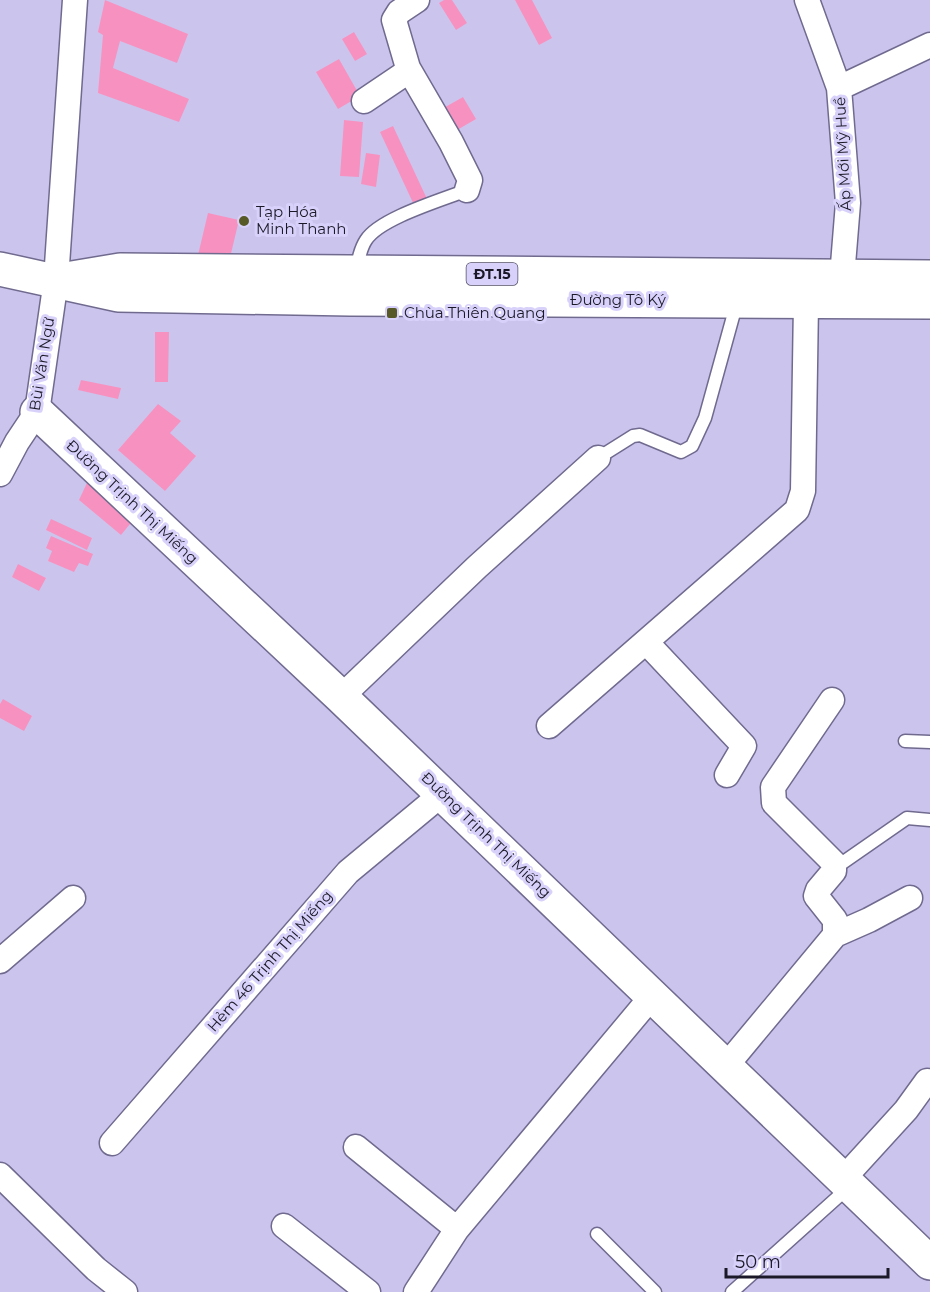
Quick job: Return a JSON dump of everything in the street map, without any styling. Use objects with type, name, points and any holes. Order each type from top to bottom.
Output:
[{"type":"main road","name":"Đường Tô Ký","points":[[0,269],[118,295],[806,303],[930,302]]},
{"type":"main road","name":"Đường Tô Ký","points":[[56,280],[120,270],[930,277]]},
{"type":"main road","name":"Đường Trịnh Thị Miếng","points":[[37,412],[341,697],[930,1263]]},
{"type":"street","name":"Bùi Văn Ngữ","points":[[0,474],[17,442],[37,412],[56,280],[75,0]]},
{"type":"street","points":[[417,0],[399,12],[394,20],[408,68],[452,142],[470,180],[467,190]]},
{"type":"street","name":"Ấp Mới Mỹ Huề","points":[[807,0],[839,88],[848,203],[842,277]]},
{"type":"street","points":[[839,88],[930,45]]},
{"type":"street","points":[[364,100],[403,76],[408,68]]},
{"type":"street","points":[[549,726],[797,510],[802,491],[806,303]]},
{"type":"street","points":[[341,697],[477,567],[598,458]]},
{"type":"street","points":[[646,642],[744,746],[727,775]]},
{"type":"street","points":[[832,700],[773,787],[772,793],[774,804],[834,863],[835,868],[832,875],[818,890],[816,896],[835,920],[835,935]]},
{"type":"street","name":"Hẻm 46 Trịnh Thị Miếng","points":[[112,1143],[348,872],[442,794]]},
{"type":"street","points":[[0,961],[73,898]]},
{"type":"street","points":[[726,1066],[835,935],[910,898]]},
{"type":"street","points":[[416,1292],[456,1229],[653,995]]},
{"type":"street","points":[[846,1183],[927,1081]]},
{"type":"street","points":[[356,1147],[456,1229]]},
{"type":"street","points":[[0,1175],[96,1269],[125,1292]]},
{"type":"street","points":[[284,1226],[368,1292]]},
{"type":"lane","points":[[356,273],[366,239],[377,230],[408,213],[467,190]]},
{"type":"lane","points":[[598,458],[633,436],[640,435],[681,452],[692,446],[705,418],[737,301]]},
{"type":"lane","points":[[905,741],[930,742]]},
{"type":"lane","points":[[835,868],[907,818],[930,820]]},
{"type":"lane","points":[[732,1292],[846,1183]]},
{"type":"lane","points":[[597,1234],[655,1292]]},
{"type":"building","points":[[105,0],[188,34],[177,63],[120,41],[113,68],[189,99],[179,122],[98,93],[103,35],[98,32]]},
{"type":"building","points":[[452,0],[467,23],[456,30],[439,3]]},
{"type":"building","points":[[515,0],[532,0],[552,38],[539,45]]},
{"type":"building","points":[[354,32],[367,54],[355,61],[342,39]]},
{"type":"building","points":[[339,59],[360,96],[338,109],[316,72]]},
{"type":"building","points":[[463,97],[476,119],[452,133],[440,110]]},
{"type":"building","points":[[344,120],[363,122],[359,177],[340,176]]},
{"type":"building","points":[[393,126],[428,201],[415,207],[380,132]]},
{"type":"building","points":[[366,153],[380,155],[376,187],[361,184]]},
{"type":"building","points":[[208,213],[239,220],[229,262],[198,255]]},
{"type":"building","points":[[155,332],[169,332],[168,382],[155,382]]},
{"type":"building","points":[[81,380],[121,388],[118,399],[78,390]]},
{"type":"building","points":[[158,404],[181,421],[170,433],[196,456],[165,491],[118,450]]},
{"type":"building","points":[[92,472],[139,513],[121,535],[79,500]]},
{"type":"building","points":[[51,519],[92,538],[87,550],[46,530]]},
{"type":"building","points":[[51,536],[93,554],[88,566],[79,563],[74,572],[48,561],[52,551],[46,548]]},
{"type":"building","points":[[18,564],[46,578],[39,591],[12,577]]},
{"type":"building","points":[[3,699],[32,716],[24,731],[0,718],[0,704]]},
{"type":"place","name":"Tạp Hóa Minh Thanh","points":[[244,221]]},
{"type":"place","name":"Chùa Thiên Quang","points":[[392,313]]}]
